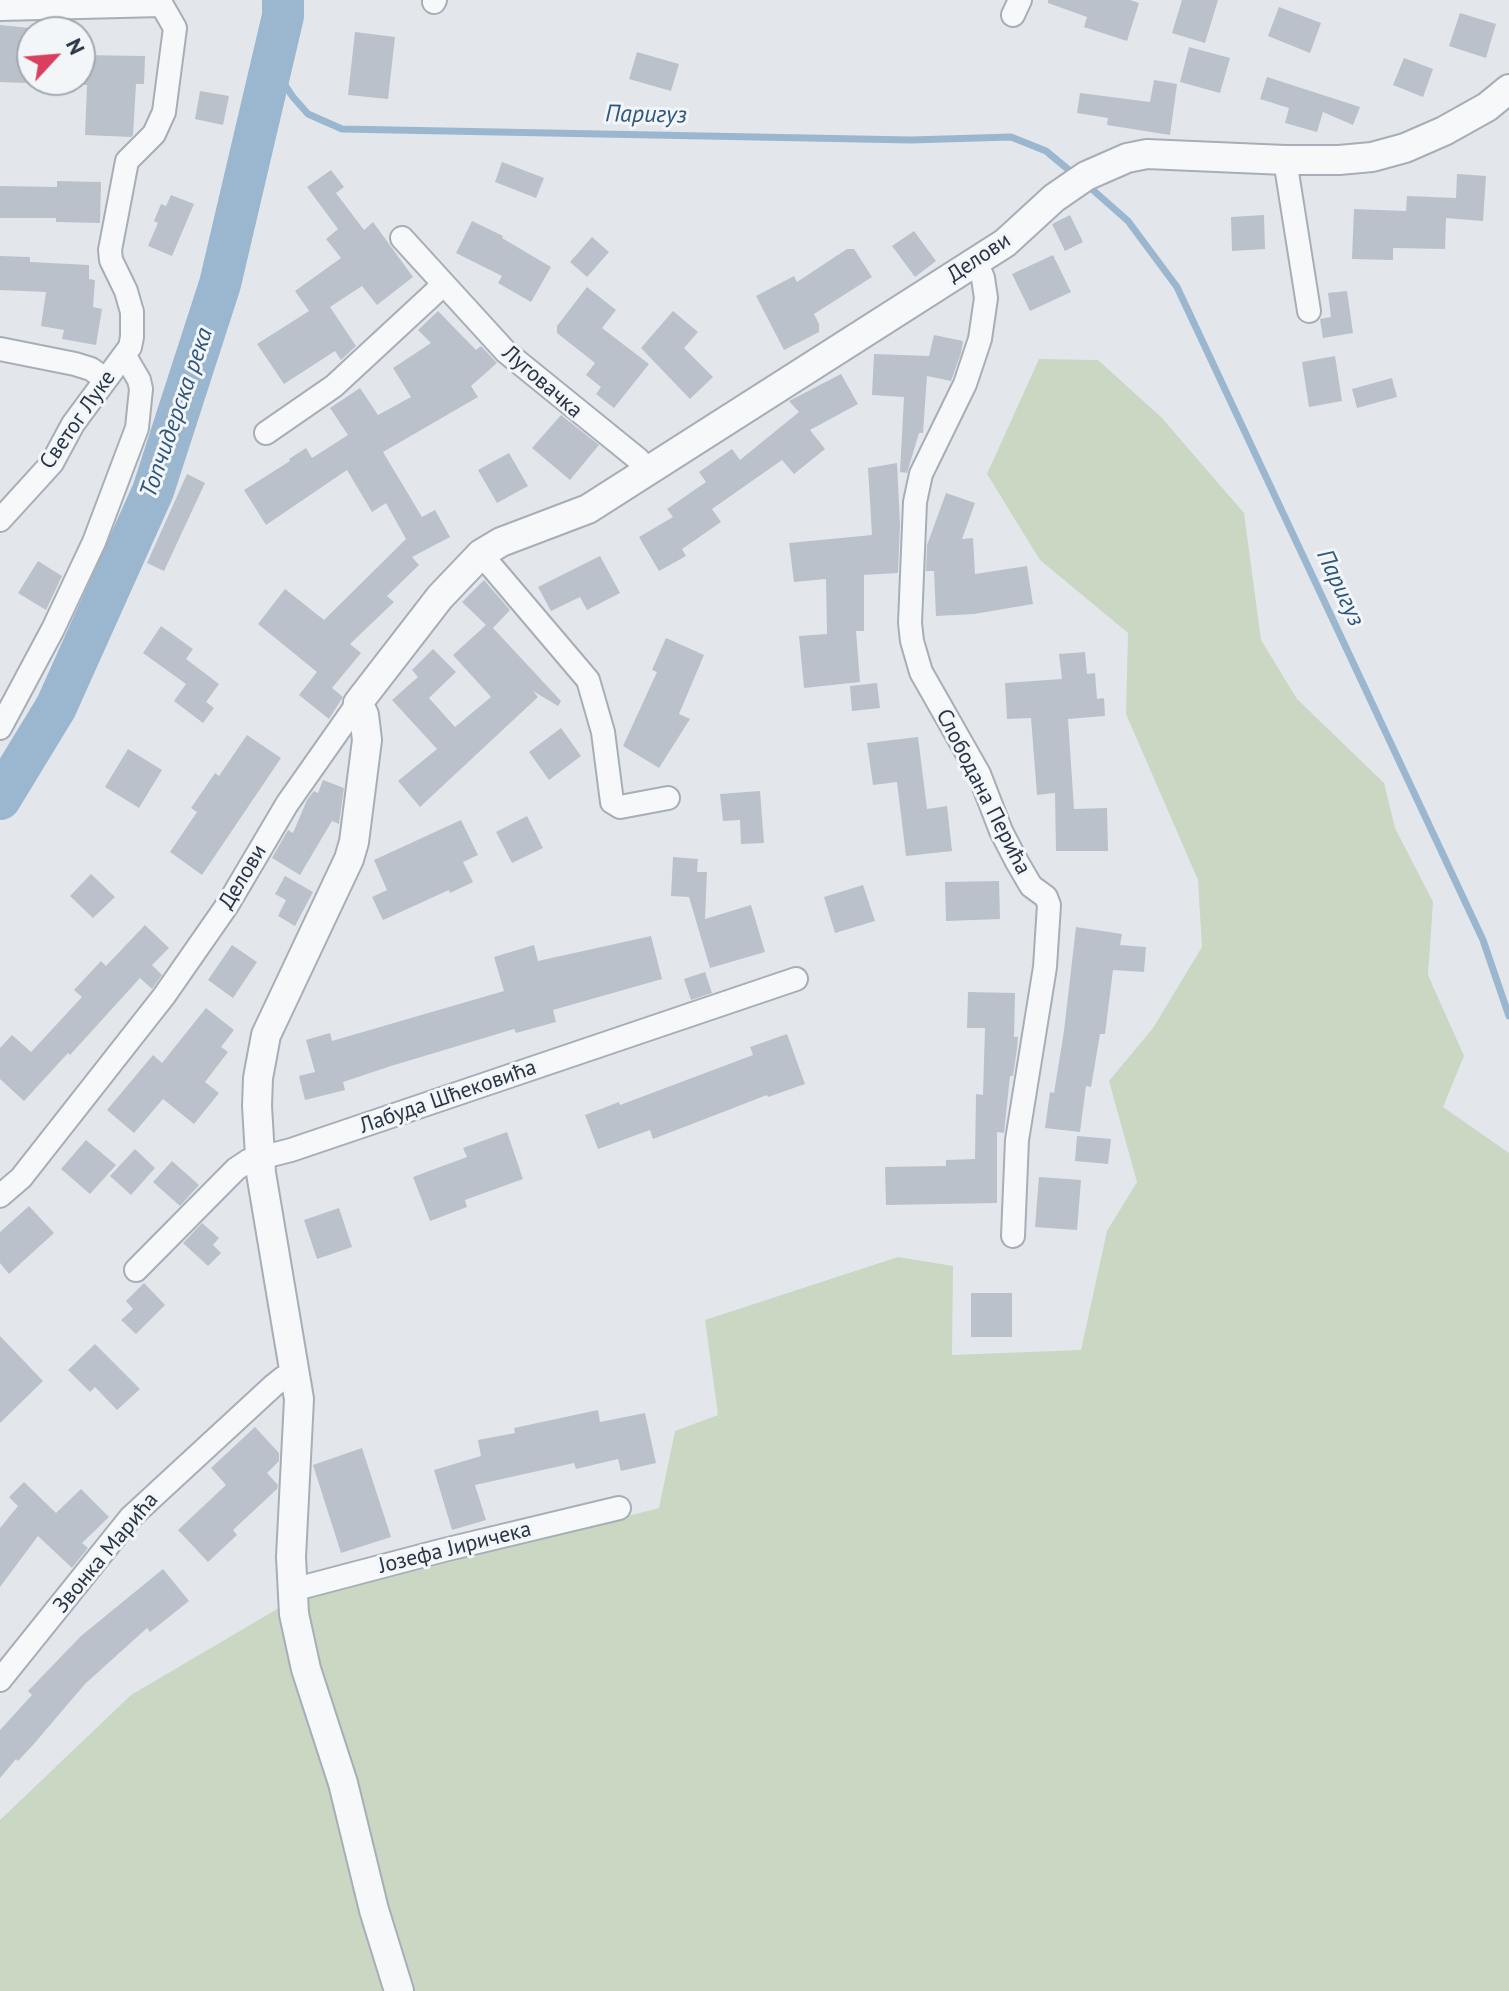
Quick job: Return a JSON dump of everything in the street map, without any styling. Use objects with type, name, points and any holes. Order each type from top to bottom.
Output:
[{"type":"street","points":[[0,9],[160,2],[175,28],[164,112],[154,134],[127,161],[110,250],[111,260],[132,312],[132,337],[125,356],[141,389],[137,428],[94,542],[53,629],[0,728]]},
{"type":"street","name":"Делови","points":[[0,1196],[21,1178],[164,996],[228,904],[287,804],[358,703],[440,597],[481,554],[501,542],[588,509],[1005,243],[1054,198],[1086,176],[1127,158],[1147,154],[1285,160],[1372,157],[1405,148],[1455,125],[1487,107],[1509,89]]},
{"type":"street","points":[[1285,160],[1309,311]]},
{"type":"street","name":"Луговачка","points":[[402,238],[522,367],[638,459],[648,471]]},
{"type":"street","name":"Слободана Перића","points":[[976,262],[983,278],[986,298],[974,361],[921,474],[916,493],[910,623],[921,672],[979,774],[1017,862],[1031,886],[1046,897],[1049,905],[1045,967],[1017,1140],[1013,1236]]},
{"type":"street","points":[[266,433],[334,386],[443,285]]},
{"type":"street","points":[[0,349],[75,364],[91,369],[105,379]]},
{"type":"street","name":"Светог Луке","points":[[0,520],[52,463],[73,424],[125,356]]},
{"type":"street","points":[[481,554],[579,665],[588,680],[603,732],[609,795],[615,807],[668,798]]},
{"type":"street","points":[[358,703],[364,715],[367,740],[354,842],[349,859],[266,1035],[258,1078],[260,1156],[300,1424],[292,1532],[292,1590],[297,1633],[343,1783],[374,1910],[399,1991]]},
{"type":"street","name":"Лабуда Шћековића","points":[[136,1270],[236,1169],[260,1156],[291,1150],[796,979]]},
{"type":"street","name":"Звонка Марића","points":[[0,1680],[131,1517],[273,1386],[283,1378],[295,1375]]},
{"type":"street","name":"Јозефа Јиричека","points":[[292,1590],[619,1508]]},
{"type":"green space","points":[[1039,359],[1098,360],[1161,417],[1244,513],[1261,640],[1297,699],[1384,783],[1395,828],[1433,902],[1428,975],[1464,1056],[1443,1107],[1509,1153],[1509,1991],[0,1991],[0,1820],[131,1695],[284,1605],[659,1508],[675,1431],[718,1415],[705,1320],[898,1257],[953,1266],[952,1355],[1081,1350],[1107,1231],[1137,1182],[1109,1081],[1153,1028],[1202,947],[1198,880],[1126,714],[1128,633],[1040,560],[987,474]]},
{"type":"building","points":[[1048,0],[1130,0],[1139,3],[1127,41],[1084,27],[1087,17],[1048,3]]},
{"type":"building","points":[[1182,0],[1218,0],[1205,43],[1172,33]]},
{"type":"building","points":[[1279,7],[1321,23],[1310,53],[1268,36]]},
{"type":"building","points":[[1460,13],[1496,24],[1486,58],[1449,46]]},
{"type":"building","points":[[0,25],[16,27],[16,83],[0,82]]},
{"type":"building","points":[[355,32],[395,37],[388,99],[348,95]]},
{"type":"building","points":[[1189,47],[1230,58],[1220,93],[1180,82]]},
{"type":"building","points":[[637,52],[679,64],[671,91],[629,79]]},
{"type":"building","points":[[96,55],[145,56],[144,84],[136,84],[133,135],[85,135],[87,96],[96,96]]},
{"type":"building","points":[[1404,58],[1433,69],[1423,97],[1393,85]]},
{"type":"building","points":[[1267,77],[1360,107],[1353,125],[1323,112],[1317,132],[1285,123],[1289,108],[1260,99]]},
{"type":"building","points":[[1154,80],[1177,84],[1170,135],[1107,125],[1108,118],[1077,113],[1080,93],[1150,102]]},
{"type":"building","points":[[200,91],[229,96],[223,125],[195,119]]},
{"type":"building","points":[[502,162],[544,178],[536,198],[495,182]]},
{"type":"building","points":[[331,170],[344,187],[336,193],[364,230],[373,222],[413,277],[377,305],[362,286],[330,307],[356,346],[341,360],[335,351],[284,384],[257,344],[309,311],[295,291],[341,258],[326,239],[338,229],[307,187]]},
{"type":"building","points":[[1457,174],[1486,176],[1483,221],[1446,218],[1445,249],[1393,248],[1393,260],[1352,259],[1354,209],[1406,211],[1407,196],[1456,198]]},
{"type":"building","points":[[57,181],[101,182],[100,223],[56,222],[56,218],[0,218],[0,186],[57,187]]},
{"type":"building","points":[[171,195],[194,204],[172,256],[148,246],[158,223],[154,221],[161,204],[166,206]]},
{"type":"building","points":[[1070,215],[1083,242],[1065,251],[1052,224]]},
{"type":"building","points":[[1264,215],[1265,249],[1232,251],[1231,217]]},
{"type":"building","points":[[472,221],[503,236],[551,267],[531,302],[498,283],[502,276],[456,253]]},
{"type":"building","points":[[914,231],[936,261],[915,277],[892,246]]},
{"type":"building","points":[[592,237],[609,252],[587,277],[570,262]]},
{"type":"building","points":[[847,249],[854,249],[872,277],[814,314],[819,332],[784,350],[756,296],[794,276],[797,282]]},
{"type":"building","points":[[1053,255],[1071,292],[1030,311],[1012,274]]},
{"type":"building","points":[[0,256],[30,257],[30,262],[89,265],[89,279],[95,280],[93,307],[102,309],[96,345],[62,339],[64,330],[41,326],[46,292],[0,290]]},
{"type":"building","points":[[587,287],[616,310],[602,328],[649,364],[614,408],[596,394],[601,387],[586,375],[595,363],[557,333],[557,326]]},
{"type":"building","points":[[1347,291],[1353,333],[1323,338],[1320,319],[1331,317],[1328,293]]},
{"type":"building","points":[[438,311],[476,350],[481,346],[497,363],[471,386],[478,397],[383,452],[422,517],[435,510],[450,537],[412,557],[419,565],[387,596],[394,602],[350,644],[361,653],[332,688],[343,697],[329,719],[299,695],[317,672],[258,624],[285,589],[324,620],[406,539],[386,503],[372,512],[347,470],[266,525],[244,490],[306,448],[312,458],[348,435],[330,408],[360,388],[378,415],[411,397],[393,368],[431,343],[418,330]]},
{"type":"building","points":[[673,311],[698,332],[684,348],[713,377],[690,399],[641,348]]},
{"type":"building","points":[[934,335],[963,341],[961,353],[951,381],[927,376],[923,433],[919,433],[907,473],[900,472],[904,397],[872,395],[874,354],[929,356]]},
{"type":"building","points":[[1335,356],[1342,401],[1309,407],[1302,362]]},
{"type":"building","points":[[841,374],[858,404],[810,430],[825,449],[794,474],[782,460],[712,509],[721,522],[682,549],[686,556],[659,571],[639,537],[673,517],[667,509],[706,482],[699,472],[732,449],[740,460],[799,412],[789,401]]},
{"type":"building","points":[[1392,378],[1397,397],[1357,408],[1352,389]]},
{"type":"building","points":[[561,415],[599,445],[570,480],[532,448]]},
{"type":"building","points":[[509,453],[528,486],[497,503],[478,470]]},
{"type":"building","points":[[897,463],[900,524],[898,573],[864,575],[864,631],[856,631],[860,682],[804,688],[799,636],[827,634],[826,579],[794,582],[789,543],[872,535],[868,468]]},
{"type":"building","points":[[187,474],[205,483],[164,571],[147,563]]},
{"type":"building","points":[[946,493],[975,503],[962,539],[973,538],[975,574],[1027,566],[1033,604],[974,614],[936,616],[934,571],[926,571],[927,545]]},
{"type":"building","points":[[600,556],[620,593],[587,610],[580,597],[551,611],[538,587]]},
{"type":"building","points":[[38,561],[62,576],[46,610],[18,593]]},
{"type":"building","points":[[484,580],[510,610],[493,628],[561,701],[558,706],[533,691],[538,697],[420,807],[398,781],[437,749],[392,700],[418,677],[412,670],[433,649],[456,672],[429,698],[455,727],[491,697],[453,655],[486,625],[462,602]]},
{"type":"building","points":[[161,626],[193,649],[186,659],[219,684],[206,702],[214,708],[203,723],[174,701],[186,684],[143,653]]},
{"type":"building","points":[[666,638],[704,655],[679,714],[690,719],[659,768],[623,746],[657,672],[652,670]]},
{"type":"building","points":[[1085,652],[1087,674],[1095,673],[1097,699],[1104,698],[1105,716],[1068,719],[1074,809],[1107,808],[1108,851],[1056,851],[1055,793],[1037,795],[1031,718],[1007,719],[1005,683],[1062,679],[1059,654]]},
{"type":"building","points":[[877,683],[880,708],[852,711],[850,686]]},
{"type":"building","points":[[561,728],[581,756],[549,780],[529,752]]},
{"type":"building","points":[[247,735],[281,758],[202,875],[170,852],[197,812],[191,808],[215,773],[219,776]]},
{"type":"building","points":[[918,737],[927,809],[947,806],[952,851],[906,856],[897,782],[873,785],[867,743]]},
{"type":"building","points":[[128,749],[162,770],[139,808],[105,787]]},
{"type":"building","points":[[323,780],[344,788],[339,824],[332,821],[300,875],[272,858],[288,830],[293,833],[307,800],[314,791],[318,793]]},
{"type":"building","points":[[760,791],[764,843],[741,844],[740,820],[723,821],[720,794]]},
{"type":"building","points":[[527,816],[543,848],[512,863],[496,832]]},
{"type":"building","points":[[461,820],[478,855],[463,862],[473,882],[383,920],[372,897],[387,890],[374,860]]},
{"type":"building","points":[[673,857],[698,859],[697,872],[707,872],[705,919],[751,905],[765,952],[710,968],[689,897],[671,896]]},
{"type":"building","points":[[91,874],[115,897],[93,918],[70,896]]},
{"type":"building","points":[[285,876],[313,892],[295,926],[278,916],[286,900],[275,894]]},
{"type":"building","points":[[999,881],[1000,919],[946,921],[945,882]]},
{"type":"building","points":[[863,885],[875,921],[835,933],[824,897]]},
{"type":"building","points":[[145,925],[169,948],[152,965],[162,975],[152,989],[140,978],[24,1101],[0,1079],[0,1048],[12,1035],[31,1052],[82,997],[74,990],[101,961],[106,966]]},
{"type":"building","points":[[1076,927],[1122,934],[1120,945],[1146,947],[1144,972],[1113,970],[1105,1034],[1100,1034],[1091,1087],[1086,1086],[1080,1132],[1045,1128],[1064,1031]]},
{"type":"building","points":[[651,936],[662,979],[553,1010],[556,1022],[516,1033],[514,1029],[391,1066],[343,1082],[345,1090],[305,1100],[299,1076],[315,1072],[306,1040],[330,1033],[332,1041],[504,991],[494,957],[534,945],[538,961]]},
{"type":"building","points":[[232,945],[257,962],[233,998],[208,980]]},
{"type":"building","points":[[705,972],[712,993],[691,1000],[684,979]]},
{"type":"building","points":[[968,992],[1015,993],[1014,1037],[1018,1037],[1017,1049],[1013,1076],[1010,1076],[1004,1133],[997,1132],[997,1203],[886,1205],[885,1167],[946,1166],[946,1160],[975,1159],[976,1094],[983,1095],[985,1028],[967,1028]]},
{"type":"building","points":[[206,1008],[234,1030],[221,1047],[228,1052],[205,1082],[219,1093],[194,1124],[163,1099],[134,1133],[107,1110],[153,1055],[162,1063]]},
{"type":"building","points":[[787,1034],[805,1084],[767,1095],[653,1139],[650,1130],[598,1149],[585,1115],[753,1055],[750,1047]]},
{"type":"building","points":[[507,1132],[523,1179],[465,1200],[467,1207],[430,1221],[413,1177],[467,1157],[463,1148]]},
{"type":"building","points":[[1077,1136],[1111,1139],[1108,1164],[1075,1161]]},
{"type":"building","points":[[86,1140],[116,1165],[90,1194],[61,1169]]},
{"type":"building","points":[[135,1149],[155,1168],[131,1195],[110,1176]]},
{"type":"building","points":[[172,1161],[199,1185],[180,1206],[153,1182]]},
{"type":"building","points":[[1039,1177],[1081,1180],[1077,1230],[1035,1227]]},
{"type":"building","points":[[29,1206],[54,1233],[9,1274],[0,1263],[0,1232]]},
{"type":"building","points":[[339,1208],[352,1247],[317,1259],[304,1220]]},
{"type":"building","points":[[202,1223],[219,1238],[213,1245],[221,1253],[208,1266],[183,1243]]},
{"type":"building","points":[[144,1283],[165,1305],[136,1334],[121,1320],[133,1309],[126,1301]]},
{"type":"building","points":[[971,1293],[1012,1293],[1012,1337],[971,1337]]},
{"type":"building","points":[[0,1336],[43,1381],[0,1423]]},
{"type":"building","points":[[95,1344],[140,1389],[117,1410],[95,1387],[90,1392],[68,1370]]},
{"type":"building","points":[[598,1410],[600,1422],[645,1413],[656,1463],[621,1471],[618,1459],[576,1469],[574,1463],[475,1485],[486,1520],[452,1530],[434,1470],[481,1456],[478,1440],[515,1433],[514,1428]]},
{"type":"building","points":[[255,1427],[279,1453],[279,1461],[267,1473],[278,1485],[277,1489],[233,1530],[237,1535],[208,1562],[178,1530],[226,1485],[211,1468]]},
{"type":"building","points":[[362,1448],[391,1537],[341,1553],[313,1465]]},
{"type":"building","points":[[24,1482],[56,1513],[81,1489],[109,1517],[82,1543],[88,1548],[72,1568],[38,1536],[0,1587],[0,1528],[18,1506],[9,1497]]},
{"type":"building","points":[[163,1569],[189,1601],[150,1632],[147,1628],[85,1684],[0,1778],[0,1730],[32,1695],[28,1691],[81,1636]]},
{"type":"waterway","name":"Топчидерска река","points":[[0,799],[56,707],[153,491],[220,284],[283,16],[283,0]]},
{"type":"waterway","name":"Паригуз","points":[[271,65],[308,114],[342,129],[911,140],[1011,137],[1046,151],[1075,175]]},
{"type":"waterway","name":"Паригуз","points":[[1085,183],[1128,221],[1177,287],[1483,940],[1509,1016]]}]
